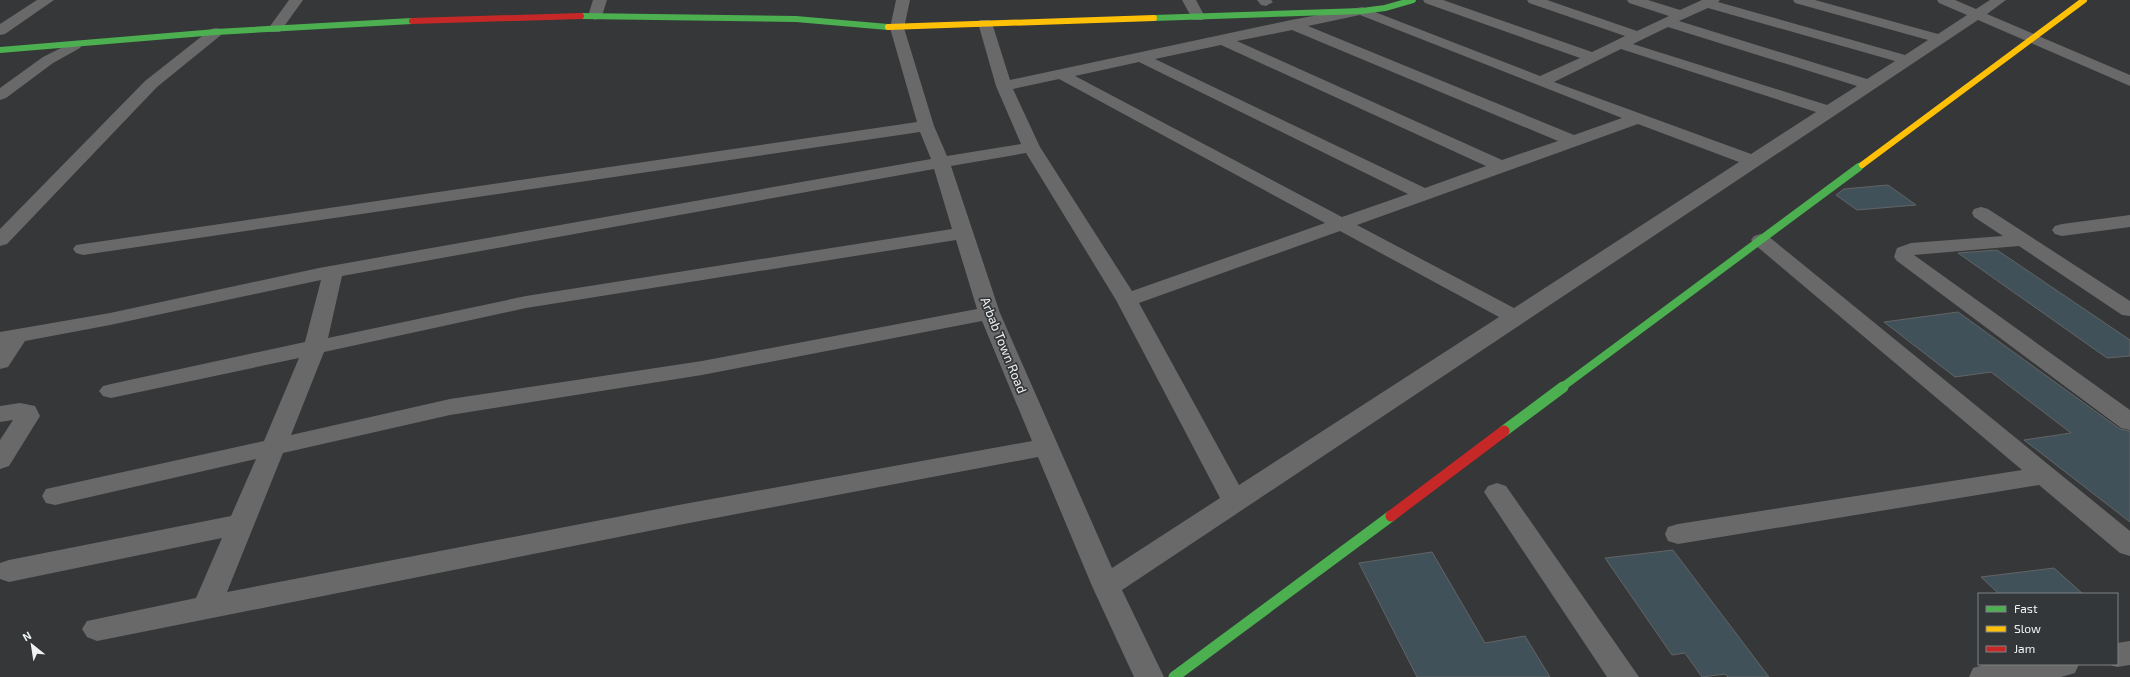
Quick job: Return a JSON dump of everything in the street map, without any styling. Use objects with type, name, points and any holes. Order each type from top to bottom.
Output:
[{"type":"street","points":[[0,31],[18,17],[47,0]]},
{"type":"street","points":[[275,29],[296,0]]},
{"type":"street","points":[[595,16],[600,0]]},
{"type":"street","name":"Arbab Town Road","points":[[903,0],[897,28],[926,126],[941,163],[989,313],[1106,586],[1149,677]]},
{"type":"street","points":[[1189,0],[1198,17]]},
{"type":"street","points":[[1004,86],[1291,24],[1385,8],[1413,0]]},
{"type":"street","points":[[1430,0],[1593,57]]},
{"type":"street","points":[[1534,0],[1638,36]]},
{"type":"street","points":[[1634,0],[1680,15]]},
{"type":"street","points":[[1800,0],[1940,39]]},
{"type":"street","points":[[1944,0],[2130,81]]},
{"type":"street","points":[[1106,586],[1999,0]]},
{"type":"street","points":[[1174,677],[2084,0]]},
{"type":"street","points":[[1541,82],[1710,1],[1908,60]]},
{"type":"street","points":[[0,50],[75,45],[216,32],[394,22],[595,16],[796,19],[897,28],[985,23],[1359,12],[1753,161]]},
{"type":"street","points":[[1666,22],[1870,85]]},
{"type":"street","points":[[985,23],[1004,86],[1031,147],[1127,300],[1235,501]]},
{"type":"street","points":[[1291,24],[1574,141]]},
{"type":"street","points":[[0,240],[151,84],[216,32]]},
{"type":"street","points":[[1220,39],[1502,166]]},
{"type":"street","points":[[1620,44],[1829,111]]},
{"type":"street","points":[[0,95],[48,60],[75,45]]},
{"type":"street","points":[[1140,57],[1423,194]]},
{"type":"street","points":[[1061,74],[1343,223],[1515,317]]},
{"type":"street","points":[[1127,300],[1638,118]]},
{"type":"street","points":[[83,249],[926,126]]},
{"type":"street","points":[[0,362],[9,337],[110,320],[333,272],[514,238],[1031,147]]},
{"type":"street","points":[[1981,213],[2130,310]]},
{"type":"street","points":[[2062,230],[2130,221]]},
{"type":"street","points":[[111,391],[526,302],[964,233]]},
{"type":"street","points":[[1762,240],[2130,546]]},
{"type":"street","points":[[2022,240],[1911,249],[1904,252],[1904,256],[2130,422]]},
{"type":"street","points":[[207,606],[315,347],[333,272]]},
{"type":"street","points":[[55,496],[450,407],[702,368],[989,313]]},
{"type":"street","points":[[0,414],[20,411],[27,412],[28,416],[0,460]]},
{"type":"street","points":[[97,629],[207,606],[684,514],[1046,447]]},
{"type":"street","points":[[1678,534],[2045,475]]},
{"type":"street","points":[[1498,492],[1624,677]]},
{"type":"street","points":[[9,571],[241,524]]},
{"type":"street","points":[[2118,656],[2130,653]]},
{"type":"street","points":[[1984,677],[2058,665]]},
{"type":"building","points":[[1888,185],[1916,205],[1857,210],[1836,195],[1844,189]]},
{"type":"building","points":[[1997,250],[2130,340],[2130,356],[2107,358],[1958,253]]},
{"type":"building","points":[[1958,312],[2120,429],[2130,431],[2130,522],[2024,440],[2071,433],[1991,372],[1955,377],[1884,322]]},
{"type":"building","points":[[1673,550],[1769,677],[1728,677],[1725,674],[1702,677],[1685,653],[1672,655],[1605,558]]},
{"type":"building","points":[[1432,552],[1485,643],[1525,636],[1550,677],[1417,677],[1359,563]]},
{"type":"building","points":[[2054,568],[2082,593],[1998,593],[1981,577]]},
{"type":"traffic: fast","points":[[1154,18],[1362,11],[1385,8],[1413,0]]},
{"type":"traffic: fast","points":[[581,16],[796,19],[888,27]]},
{"type":"traffic: fast","points":[[0,50],[216,32],[412,21]]},
{"type":"traffic: fast","points":[[1504,431],[1862,165]]},
{"type":"traffic: fast","points":[[1174,677],[1391,516]]},
{"type":"traffic: slow","points":[[1862,165],[2084,0]]},
{"type":"traffic: slow","points":[[888,27],[1154,18]]},
{"type":"traffic: jam","points":[[412,21],[581,16]]},
{"type":"traffic: jam","points":[[1391,516],[1504,431]]}]
